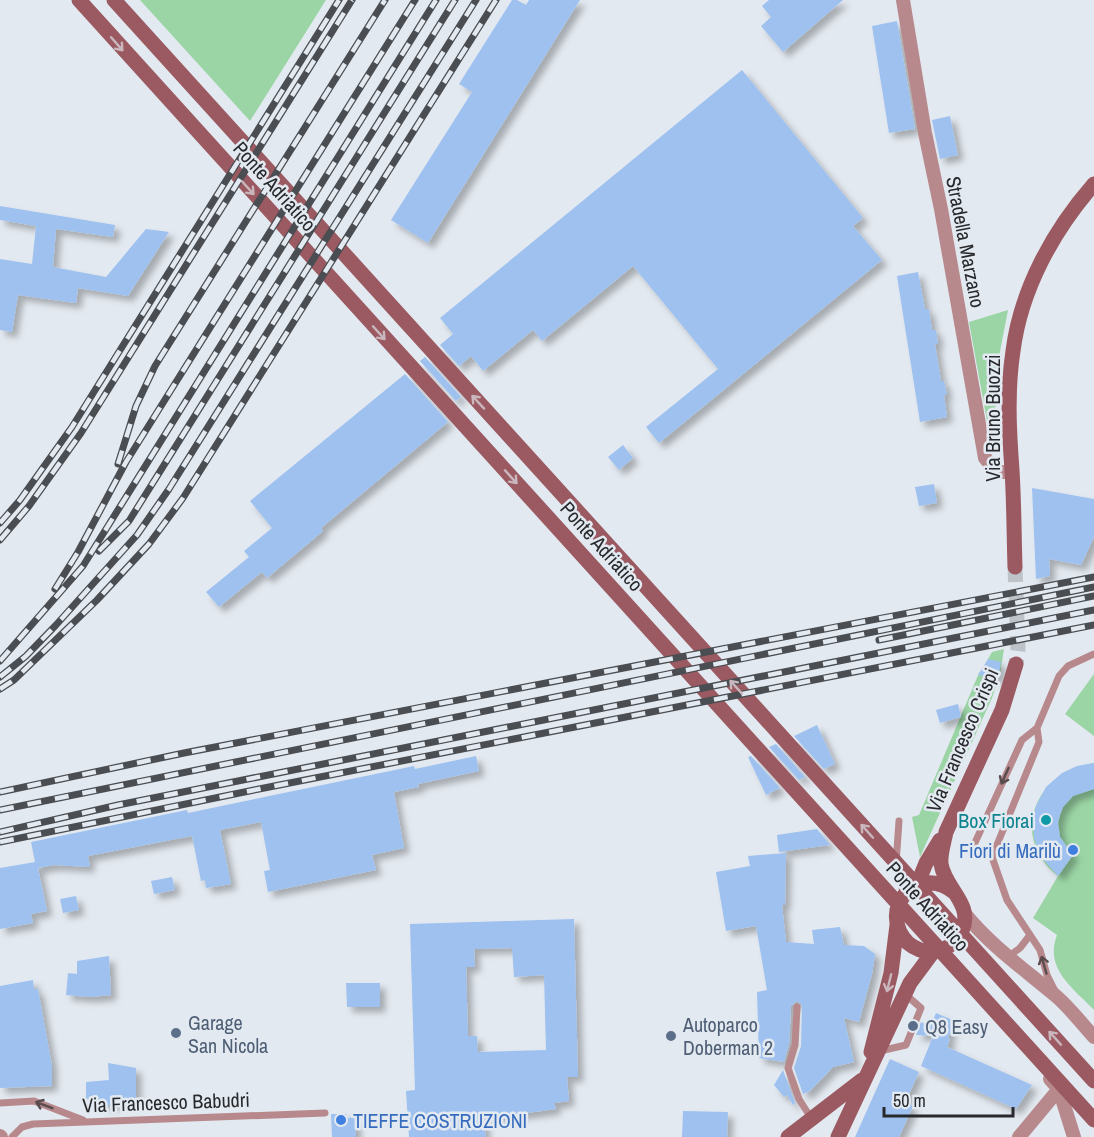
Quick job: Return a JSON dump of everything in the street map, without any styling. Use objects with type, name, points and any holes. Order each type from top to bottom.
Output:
[{"type":"main road","name":"Ponte Adriatico","points":[[79,0],[1094,1120]]},
{"type":"main road","name":"Ponte Adriatico","points":[[114,0],[1094,1081]]},
{"type":"main road","name":"Via Bruno Buozzi","points":[[1016,567],[1010,440],[1013,349],[1024,303],[1057,233],[1077,203],[1094,184]]},
{"type":"main road","name":"Via Francesco Crispi","points":[[946,832],[1002,710],[1016,664]]},
{"type":"main road","points":[[788,1137],[865,1078],[891,973],[898,907],[904,896],[917,885],[926,863],[946,832]]},
{"type":"main road","points":[[897,925],[901,935],[911,946],[924,951],[933,952],[945,948],[958,938],[963,928],[965,914],[960,899],[941,865],[946,832]]},
{"type":"main road","points":[[917,885],[939,884],[955,893]]},
{"type":"main road","points":[[838,1137],[910,983],[933,952]]},
{"type":"street","name":"Stradella Marzano","points":[[903,0],[985,458],[997,472],[1012,472]]},
{"type":"street","points":[[965,914],[978,930],[1007,957],[1057,997],[1094,1037]]},
{"type":"street","points":[[933,952],[1059,1089],[1074,1137]]},
{"type":"street","points":[[1018,1137],[1059,1089]]},
{"type":"lane","points":[[992,857],[973,847],[1022,740],[1036,728],[1059,676],[1068,666],[1094,654]]},
{"type":"lane","points":[[1036,728],[1039,742],[992,857],[1007,900],[1040,950],[1047,975],[1057,997]]},
{"type":"lane","points":[[899,821],[896,864],[904,896]]},
{"type":"lane","points":[[1007,957],[1020,948],[1030,935]]},
{"type":"lane","points":[[880,1051],[906,1045],[921,1008],[905,994]]},
{"type":"lane","points":[[797,1007],[795,1046],[788,1068],[800,1099],[811,1118]]},
{"type":"lane","points":[[0,1103],[34,1101],[86,1121]]},
{"type":"lane","name":"Via Francesco Babudri","points":[[12,1137],[22,1127],[33,1124],[325,1113]]},
{"type":"green space","points":[[140,0],[326,0],[250,121]]},
{"type":"green space","points":[[1008,310],[997,367],[995,421],[987,421],[969,322]]},
{"type":"green space","points":[[1004,649],[1000,674],[992,698],[920,857],[912,817],[919,815],[979,673],[992,661],[988,659],[992,652]]},
{"type":"green space","points":[[1094,674],[1094,736],[1065,714]]},
{"type":"green space","points":[[1094,763],[1094,1010],[1070,986],[1057,968],[1054,947],[1057,935],[1033,918],[1058,876],[1043,860],[1034,843],[1032,825],[1035,808],[1043,792],[1056,779],[1073,769]]},
{"type":"building","points":[[512,0],[526,5],[529,0],[580,0],[428,243],[391,220],[472,92],[459,84]]},
{"type":"building","points":[[769,0],[843,0],[783,52],[761,26],[771,17],[762,6]]},
{"type":"building","points":[[897,21],[915,129],[889,133],[872,26]]},
{"type":"building","points":[[742,70],[863,218],[853,226],[882,260],[659,443],[646,427],[718,369],[633,266],[542,341],[533,330],[483,371],[471,356],[459,366],[440,345],[453,334],[440,318]]},
{"type":"building","points":[[950,116],[958,155],[940,159],[932,120]]},
{"type":"building","points":[[0,206],[115,225],[113,237],[56,229],[53,267],[106,277],[146,229],[169,232],[128,296],[78,288],[76,303],[18,295],[12,332],[0,330],[0,259],[32,264],[36,226],[0,220]]},
{"type":"building","points":[[918,272],[925,309],[929,309],[932,330],[936,330],[938,344],[935,344],[941,381],[944,381],[947,395],[944,395],[947,417],[920,422],[897,276]]},
{"type":"building","points":[[425,357],[461,397],[456,401],[420,361]]},
{"type":"building","points":[[405,374],[448,422],[321,528],[323,531],[267,578],[262,572],[219,607],[206,592],[249,557],[244,551],[272,528],[250,501]]},
{"type":"building","points":[[623,445],[633,458],[619,470],[608,457]]},
{"type":"building","points":[[934,484],[937,503],[919,506],[915,487]]},
{"type":"building","points":[[1032,488],[1094,499],[1094,537],[1081,565],[1049,559],[1050,576],[1036,579]]},
{"type":"building","points":[[988,659],[1001,662],[998,679],[978,675]]},
{"type":"building","points":[[958,704],[961,717],[940,723],[936,710]]},
{"type":"building","points":[[817,725],[835,764],[824,769],[794,736]]},
{"type":"building","points":[[776,744],[805,777],[799,780],[769,747]]},
{"type":"building","points":[[476,756],[479,771],[418,784],[419,787],[394,792],[404,848],[372,855],[376,870],[268,892],[264,871],[270,870],[261,822],[220,830],[231,884],[206,888],[205,880],[201,881],[192,836],[88,856],[90,867],[54,865],[38,868],[47,911],[31,914],[33,923],[0,929],[0,868],[35,862],[31,842],[187,810],[188,813],[414,766],[415,769]]},
{"type":"building","points":[[751,756],[780,788],[766,795],[748,757]]},
{"type":"building","name":"Box Fiorai","points":[[1094,763],[1094,789],[1073,796],[1063,807],[1060,815],[1058,823],[1060,837],[1073,855],[1058,876],[1042,858],[1034,838],[1033,817],[1036,806],[1046,787],[1062,773],[1077,766]]},
{"type":"building","points":[[817,829],[830,845],[779,852],[777,835]]},
{"type":"building","points":[[786,853],[785,905],[782,905],[786,942],[814,944],[812,930],[840,927],[844,945],[864,946],[875,954],[859,1022],[844,1018],[854,1062],[833,1067],[810,1091],[803,1094],[794,1068],[801,1046],[802,1005],[797,1001],[791,1006],[789,1044],[784,1062],[759,1058],[757,992],[767,990],[756,926],[726,931],[716,872],[750,866],[748,856]]},
{"type":"building","points":[[172,877],[175,890],[154,894],[151,881]]},
{"type":"building","points":[[76,896],[79,910],[63,913],[60,899]]},
{"type":"building","points":[[574,919],[578,1077],[567,1077],[569,1101],[554,1103],[556,1109],[483,1119],[486,1137],[409,1137],[406,1091],[415,1090],[410,924]],"holes":[[[512,948],[514,977],[544,975],[546,1050],[478,1052],[477,1036],[468,1036],[466,967],[475,967],[474,949]]]},
{"type":"building","points":[[109,956],[111,995],[90,997],[66,995],[68,973],[77,974],[77,961]]},
{"type":"building","points":[[33,980],[34,989],[38,989],[52,1066],[52,1086],[0,1088],[0,986]]},
{"type":"building","points":[[346,983],[380,983],[380,1007],[347,1007]]},
{"type":"building","points":[[936,1013],[955,1021],[947,1047],[1032,1085],[1016,1109],[921,1066],[933,1036],[916,1035],[921,1022],[930,1027]]},
{"type":"building","points":[[890,1059],[919,1072],[905,1103],[913,1106],[899,1137],[855,1137]]},
{"type":"building","points":[[108,1063],[136,1068],[136,1099],[115,1100],[115,1105],[102,1105],[102,1099],[86,1099],[86,1082],[109,1080]]},
{"type":"building","points":[[783,1070],[795,1103],[793,1105],[787,1095],[784,1097],[774,1085]]},
{"type":"building","points":[[683,1111],[728,1112],[727,1137],[682,1137]]},
{"type":"building","points":[[331,1114],[346,1114],[347,1118],[355,1117],[356,1137],[332,1137]]},
{"type":"tunnel","points":[[1015,567],[1018,649],[1016,664]]},
{"type":"railway","points":[[0,523],[20,500],[72,427],[339,0]]},
{"type":"railway","points":[[0,540],[29,506],[81,433],[352,0]]},
{"type":"railway","points":[[118,464],[136,406],[155,366],[385,0]]},
{"type":"railway","points":[[55,589],[78,552],[126,462],[415,0]]},
{"type":"railway","points":[[0,661],[83,566],[436,0]]},
{"type":"railway","points":[[99,551],[129,521],[455,0]]},
{"type":"railway","points":[[0,677],[26,656],[56,625],[137,535],[169,489],[476,0]]},
{"type":"railway","points":[[0,689],[14,680],[97,600],[149,544],[183,498],[496,0]]},
{"type":"railway","points":[[0,792],[184,753],[1094,577]]},
{"type":"railway","points":[[0,810],[1094,587]]},
{"type":"railway","points":[[879,640],[1094,596]]},
{"type":"railway","points":[[0,832],[118,805],[1094,610]]},
{"type":"railway","points":[[0,842],[1094,625]]},
{"type":"place","name":"Box Fiorai","points":[[1046,820]]},
{"type":"place","name":"Fiori di Marilù","points":[[1073,850]]},
{"type":"place","name":"Q8 Easy","points":[[913,1026]]},
{"type":"place","name":"Garage San Nicola","points":[[176,1033]]},
{"type":"place","name":"Autoparco Doberman 2","points":[[671,1036]]},
{"type":"place","name":"TIEFFE COSTRUZIONI","points":[[341,1120]]}]
